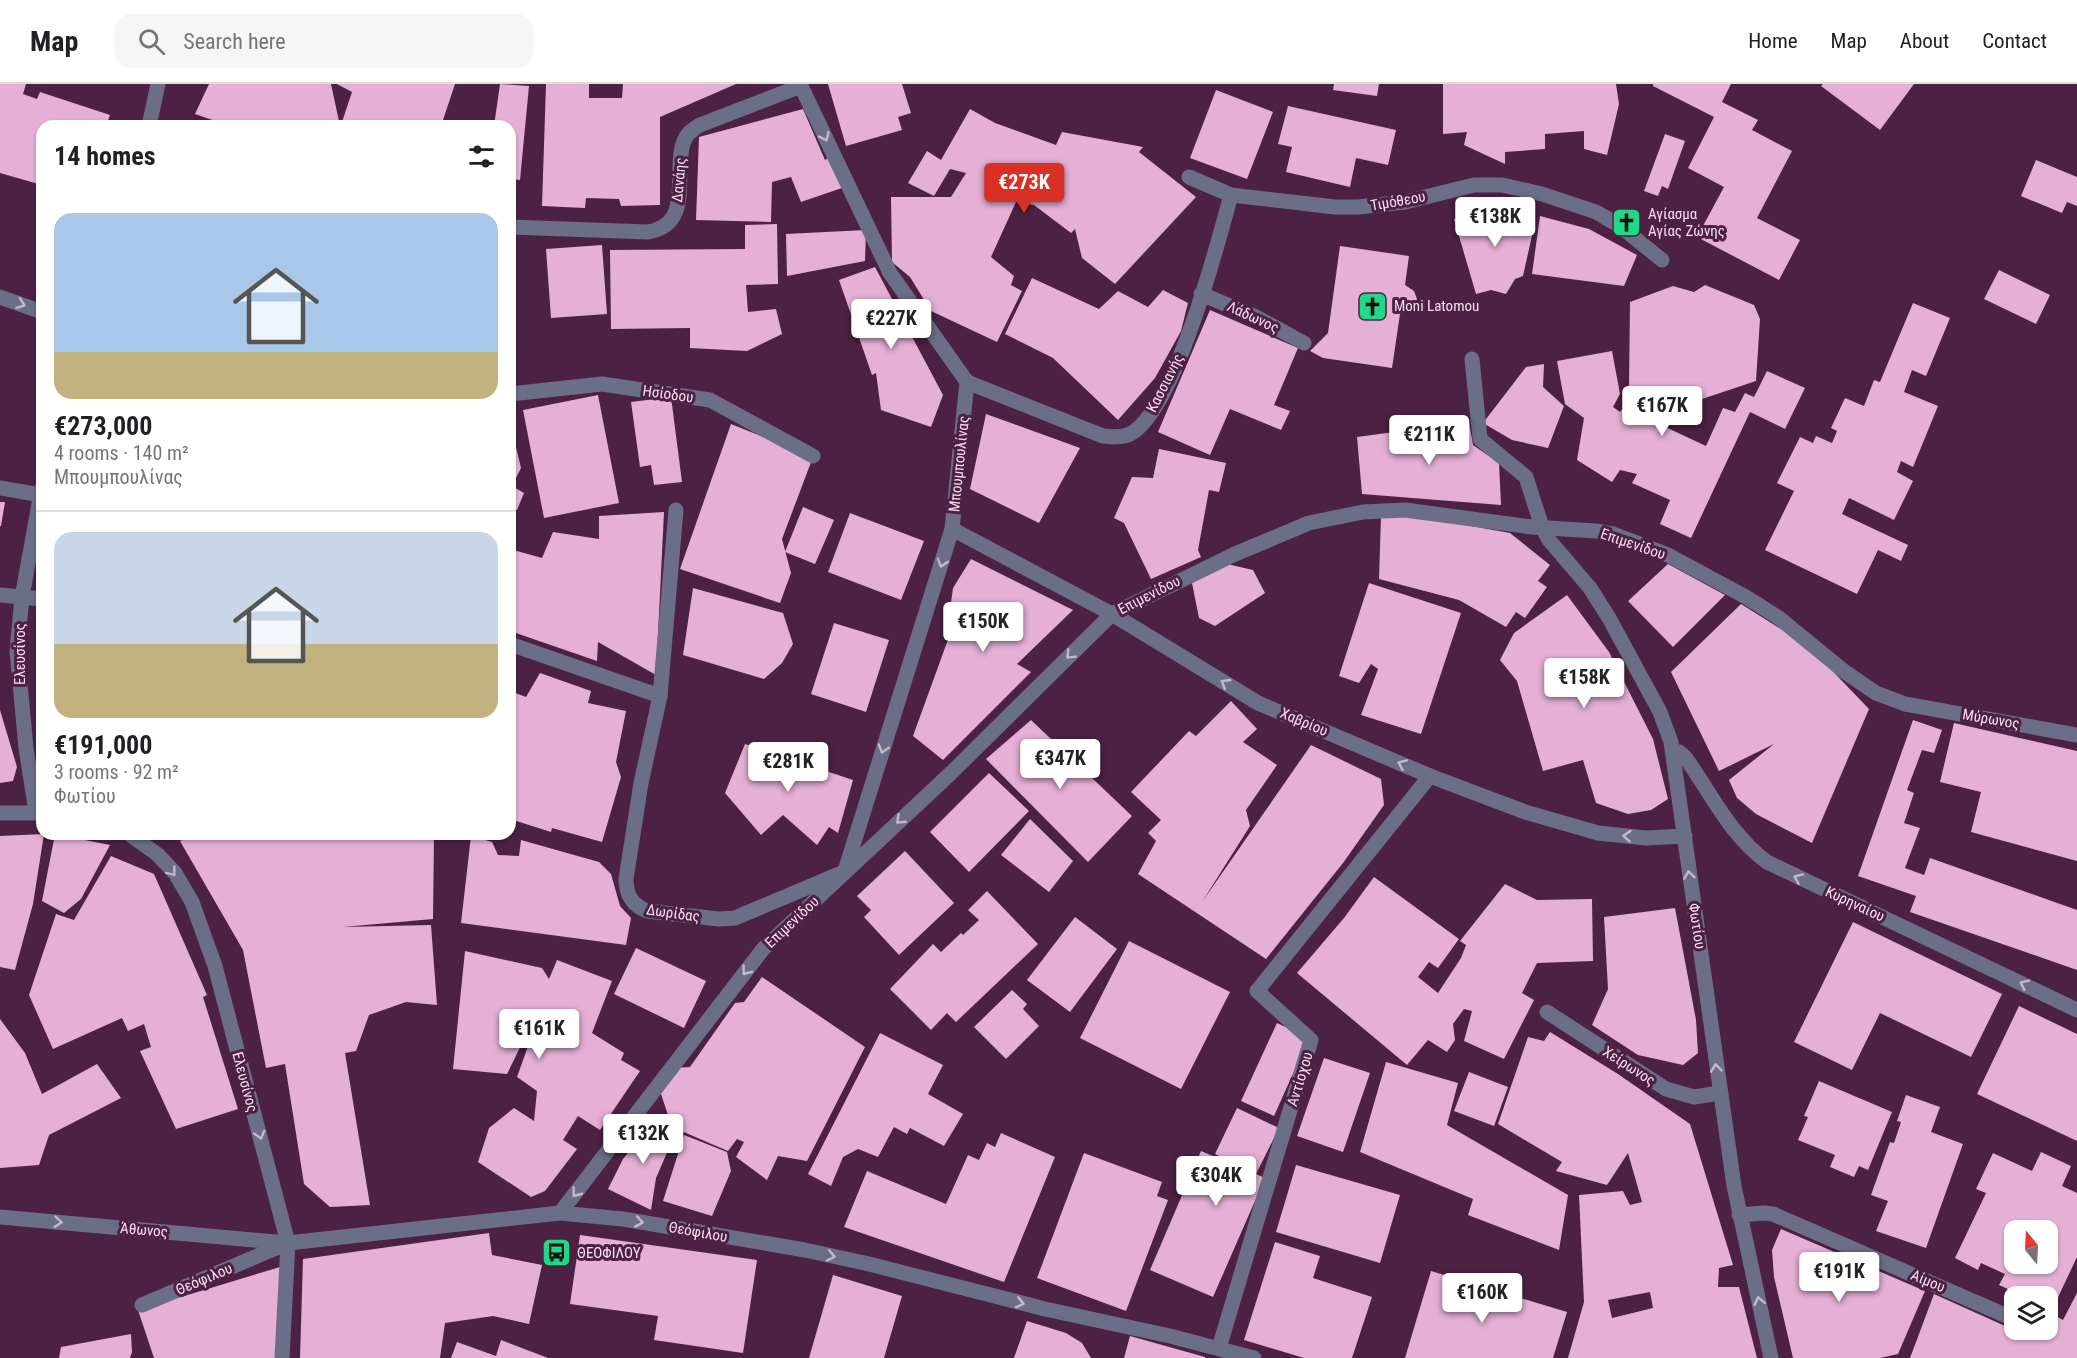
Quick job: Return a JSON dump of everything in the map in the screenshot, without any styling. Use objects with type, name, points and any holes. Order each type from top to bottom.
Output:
[{"type":"street","points":[[150,120],[158,84]]},
{"type":"street","points":[[800,85],[890,273],[967,382]]},
{"type":"street","name":"Δανάης","points":[[516,227],[648,232],[659,230],[668,224],[675,214],[684,140],[691,131],[700,125],[800,85]]},
{"type":"street","name":"Τιμόθεου","points":[[1189,177],[1231,195],[1315,205],[1358,207],[1406,202],[1474,185],[1502,185],[1542,194],[1596,212],[1620,226],[1662,260]]},
{"type":"street","name":"Κασσιανής","points":[[967,382],[1103,435],[1116,437],[1130,434],[1149,415],[1171,378],[1201,294],[1231,195]]},
{"type":"street","name":"Λάδωνος","points":[[1201,294],[1254,316],[1304,343]]},
{"type":"street","points":[[0,297],[36,310]]},
{"type":"street","points":[[1472,359],[1480,439],[1526,477],[1542,527]]},
{"type":"street","name":"Μπουμπουλίνας","points":[[845,872],[952,529],[967,382]]},
{"type":"street","name":"Ησίοδου","points":[[516,393],[602,384],[710,400],[813,456]]},
{"type":"street","points":[[0,488],[36,491]]},
{"type":"street","name":"Δωρίδας","points":[[676,510],[660,696],[641,783],[626,879],[626,890],[630,900],[638,908],[647,911],[719,919],[735,918],[845,872]]},
{"type":"street","name":"Επιμενίδου","points":[[560,1213],[763,949],[951,772],[1112,614],[1187,576],[1310,522],[1348,514],[1389,510],[1419,511],[1607,533],[1668,555],[1746,597],[1779,618],[1845,672],[1871,689],[1905,704]]},
{"type":"street","name":"Ελευσίνος","points":[[36,519],[22,597],[17,651],[24,729],[36,795]]},
{"type":"street","name":"Φωτίου","points":[[1542,527],[1549,540],[1590,588],[1609,618],[1664,720],[1672,751],[1685,836],[1689,879],[1739,1215],[1771,1358]]},
{"type":"street","name":"Χαβρίου","points":[[952,529],[1112,614],[1258,703],[1430,776],[1525,812],[1598,833],[1646,838],[1685,836]]},
{"type":"street","points":[[0,595],[36,598]]},
{"type":"street","points":[[516,646],[660,696]]},
{"type":"street","name":"Μύρωνος","points":[[1905,704],[2077,735]]},
{"type":"street","name":"Κυρηναίου","points":[[1672,751],[1685,756],[1718,809],[1740,838],[1767,862],[2077,1010]]},
{"type":"street","name":"Αντίοχου","points":[[1219,1348],[1311,1040],[1257,991],[1430,776]]},
{"type":"street","points":[[0,813],[36,812]]},
{"type":"street","name":"Ελευσίνος","points":[[137,840],[157,854],[175,873],[192,902],[215,966],[288,1243],[282,1358]]},
{"type":"street","name":"Χείρωνος","points":[[1547,1012],[1665,1089],[1694,1096],[1720,1093]]},
{"type":"street","name":"Αίμου","points":[[1739,1215],[1764,1212],[1773,1214],[2004,1315]]},
{"type":"street","name":"Θεόφιλου","points":[[142,1305],[288,1243],[560,1213],[624,1219],[805,1250],[1254,1358]]},
{"type":"street","name":"Άθωνος","points":[[0,1217],[288,1243]]},
{"type":"building","points":[[0,84],[26,84],[23,94],[37,99],[40,92],[110,115],[108,120],[36,120],[36,183],[0,173]]},
{"type":"building","points":[[209,84],[331,84],[339,120],[212,120],[195,114]]},
{"type":"building","points":[[337,84],[455,84],[443,120],[343,120],[352,92]]},
{"type":"building","points":[[500,84],[529,86],[520,180],[516,180],[516,120],[495,120]]},
{"type":"building","points":[[546,84],[589,84],[589,98],[622,98],[623,84],[736,84],[660,117],[660,205],[621,206],[619,199],[586,198],[585,208],[542,206]]},
{"type":"building","points":[[828,84],[902,84],[911,113],[898,117],[902,130],[846,146]]},
{"type":"building","points":[[1334,84],[1379,84],[1377,96],[1333,90]]},
{"type":"building","points":[[1443,84],[1616,84],[1619,104],[1607,155],[1584,149],[1584,131],[1545,134],[1545,149],[1505,152],[1505,164],[1464,145],[1467,132],[1443,134]]},
{"type":"building","points":[[1653,84],[1731,84],[1722,102],[1758,120],[1752,130],[1792,151],[1757,218],[1800,240],[1779,280],[1697,237],[1724,187],[1688,168],[1714,117]]},
{"type":"building","points":[[1823,84],[1914,84],[1880,130],[1821,86]]},
{"type":"building","points":[[1216,90],[1273,112],[1247,179],[1190,158]]},
{"type":"building","points":[[1288,106],[1396,130],[1388,165],[1356,158],[1350,187],[1286,172],[1292,147],[1278,144]]},
{"type":"building","points":[[803,109],[825,160],[830,157],[842,188],[801,202],[791,177],[772,182],[771,222],[696,220],[699,137]]},
{"type":"building","points":[[970,109],[995,123],[1056,145],[1062,132],[1143,147],[1139,152],[1196,197],[1115,284],[1082,258],[1075,229],[1071,233],[1034,205],[1016,202],[991,257],[1014,276],[1011,285],[1022,291],[997,342],[931,311],[910,277],[892,262],[891,197],[951,197],[966,173],[950,169],[934,196],[908,183],[927,151],[941,160]]},
{"type":"building","points":[[1665,134],[1685,141],[1668,189],[1662,186],[1658,196],[1644,191]]},
{"type":"building","points":[[2036,160],[2077,177],[2077,206],[2067,202],[2062,213],[2021,196]]},
{"type":"building","points":[[1485,208],[1535,222],[1523,276],[1515,279],[1506,294],[1491,290],[1476,294],[1454,219]]},
{"type":"building","points":[[1540,216],[1589,229],[1637,255],[1624,286],[1532,274]]},
{"type":"building","points":[[777,224],[778,284],[746,285],[748,312],[776,309],[782,334],[747,351],[690,348],[690,328],[611,329],[610,250],[745,249],[745,225]]},
{"type":"building","points":[[866,230],[865,261],[787,276],[786,234]]},
{"type":"building","points":[[602,245],[607,314],[551,318],[546,249]]},
{"type":"building","name":"Moni Latomou","points":[[1340,246],[1409,256],[1405,285],[1414,291],[1417,299],[1410,312],[1400,314],[1392,368],[1323,358],[1310,351],[1328,333]]},
{"type":"building","points":[[875,267],[943,395],[931,427],[881,410],[876,373],[872,375],[839,280]]},
{"type":"building","points":[[1999,270],[2050,295],[2036,324],[1984,299]]},
{"type":"building","points":[[1032,278],[1099,309],[1118,291],[1148,307],[1163,290],[1188,303],[1181,331],[1155,378],[1118,420],[1053,358],[1005,334]]},
{"type":"building","points":[[1705,285],[1754,305],[1760,319],[1756,381],[1699,400],[1689,394],[1677,404],[1629,386],[1630,302],[1673,286],[1694,292]]},
{"type":"building","points":[[1913,303],[1950,318],[1926,376],[1912,370],[1904,392],[1938,406],[1913,467],[1901,461],[1897,472],[1913,481],[1894,520],[1849,498],[1842,514],[1908,545],[1901,561],[1878,550],[1857,594],[1765,550],[1794,491],[1777,483],[1800,437],[1813,443],[1816,436],[1832,443],[1837,431],[1831,428],[1845,398],[1864,406],[1874,380],[1880,382]]},
{"type":"building","points":[[1210,310],[1298,348],[1274,405],[1290,411],[1281,430],[1230,409],[1210,455],[1158,432]]},
{"type":"building","points":[[1612,351],[1620,394],[1613,407],[1620,412],[1631,398],[1663,416],[1659,424],[1706,446],[1723,408],[1735,412],[1745,393],[1754,397],[1767,371],[1805,388],[1785,429],[1750,412],[1691,538],[1660,524],[1670,500],[1632,483],[1637,474],[1620,470],[1612,482],[1577,460],[1584,418],[1565,404],[1557,361]]},
{"type":"building","points":[[1544,364],[1543,387],[1564,406],[1548,448],[1512,440],[1483,423],[1526,367]]},
{"type":"building","points":[[598,395],[619,503],[544,518],[523,410]]},
{"type":"building","points":[[671,397],[682,482],[654,485],[651,465],[640,467],[631,402]]},
{"type":"building","points":[[986,414],[1080,448],[1039,523],[970,489]]},
{"type":"building","points":[[1469,422],[1473,445],[1499,463],[1501,505],[1362,494],[1357,437]]},
{"type":"building","points":[[731,424],[813,457],[782,539],[791,573],[780,603],[680,569]]},
{"type":"building","points":[[516,447],[521,468],[516,478]]},
{"type":"building","points":[[1159,449],[1226,463],[1219,492],[1209,490],[1198,550],[1201,557],[1151,579],[1124,523],[1114,518],[1132,477],[1153,478]]},
{"type":"building","points":[[516,488],[524,493],[516,510]]},
{"type":"building","points":[[0,502],[5,502],[1,526],[0,526]]},
{"type":"building","points":[[803,507],[834,520],[815,564],[785,552]]},
{"type":"building","points":[[664,512],[656,675],[598,642],[597,661],[516,633],[516,551],[542,558],[553,532],[599,539],[599,516]]},
{"type":"building","points":[[850,513],[924,541],[901,600],[828,572]]},
{"type":"building","points":[[1405,514],[1510,533],[1550,565],[1538,581],[1547,587],[1525,618],[1516,612],[1506,627],[1459,600],[1379,579],[1381,516]]},
{"type":"building","points":[[971,559],[1073,610],[1017,664],[1031,672],[943,760],[913,736],[954,623],[949,616],[953,588]]},
{"type":"building","points":[[1227,564],[1253,570],[1265,593],[1215,626],[1199,618],[1192,583]]},
{"type":"building","points":[[1668,564],[1725,595],[1673,647],[1628,601]]},
{"type":"building","points":[[1369,583],[1461,613],[1421,734],[1361,715],[1378,669],[1371,664],[1359,683],[1339,676]]},
{"type":"building","points":[[693,588],[783,613],[793,644],[782,663],[764,679],[683,655]]},
{"type":"building","points":[[1567,595],[1609,652],[1653,739],[1668,799],[1651,810],[1628,814],[1596,803],[1583,760],[1543,771],[1517,681],[1500,660],[1514,633]]},
{"type":"building","points":[[1741,604],[1789,634],[1819,657],[1869,709],[1812,843],[1756,814],[1737,798],[1729,780],[1774,744],[1719,771],[1671,672]]},
{"type":"building","points":[[834,623],[889,640],[866,712],[811,694]]},
{"type":"building","points":[[540,673],[591,691],[588,703],[626,711],[616,762],[621,777],[602,842],[552,828],[551,832],[516,821],[516,693],[526,697]]},
{"type":"building","points":[[1231,701],[1257,729],[1243,742],[1277,765],[1246,810],[1250,826],[1202,902],[1311,745],[1381,779],[1384,805],[1343,863],[1266,959],[1138,874],[1156,841],[1148,833],[1161,820],[1131,792],[1189,731],[1196,736]]},
{"type":"building","points":[[0,710],[17,767],[13,781],[0,783]]},
{"type":"building","points":[[1031,720],[1132,816],[1088,862],[986,759]]},
{"type":"building","points":[[1913,720],[1942,730],[1934,753],[1922,750],[1907,790],[1914,793],[1904,823],[1920,828],[1905,868],[1924,875],[1930,858],[2077,910],[2077,970],[1910,912],[1916,896],[1858,876]]},
{"type":"building","points":[[1954,723],[2077,751],[2077,861],[1971,832],[1981,792],[1940,782]]},
{"type":"building","points":[[745,744],[853,780],[838,833],[829,827],[817,845],[783,815],[761,835],[725,793]]},
{"type":"building","points":[[989,773],[1029,811],[969,872],[930,832]]},
{"type":"building","points":[[1030,819],[1073,861],[1049,892],[1001,855]]},
{"type":"building","points":[[36,834],[36,840],[43,840],[33,904],[15,970],[0,967],[0,836]]},
{"type":"building","points":[[54,840],[85,840],[110,845],[81,899],[64,913],[42,901]]},
{"type":"building","points":[[434,840],[433,919],[343,927],[431,925],[437,1005],[406,1002],[369,1015],[356,1051],[345,1053],[370,1205],[330,1207],[304,1184],[285,1064],[266,1068],[243,950],[180,841]]},
{"type":"building","points":[[471,840],[492,842],[498,855],[519,856],[521,840],[599,862],[611,874],[620,906],[631,918],[626,945],[461,923]]},
{"type":"building","points":[[905,851],[954,903],[899,955],[864,917],[871,910],[857,896]]},
{"type":"building","points":[[111,856],[154,874],[207,995],[203,997],[238,1109],[176,1129],[140,1051],[151,1047],[144,1024],[128,1031],[122,1018],[53,1049],[29,995],[56,914],[74,920]]},
{"type":"building","points":[[1374,877],[1459,939],[1438,968],[1429,962],[1418,977],[1438,993],[1461,958],[1466,945],[1460,941],[1505,884],[1537,900],[1592,899],[1593,961],[1537,963],[1522,993],[1534,1000],[1504,1059],[1464,1041],[1472,1011],[1464,1009],[1453,1024],[1455,1040],[1447,1052],[1428,1040],[1407,1065],[1297,973],[1344,918]]},
{"type":"building","points":[[987,891],[1038,944],[956,1022],[947,1013],[931,1030],[890,989],[933,944],[941,952],[979,920],[968,910]]},
{"type":"building","points":[[1675,908],[1696,1020],[1698,1053],[1683,1065],[1638,1055],[1592,1025],[1608,989],[1604,917]]},
{"type":"building","points":[[1075,917],[1117,949],[1070,1012],[1027,980]]},
{"type":"building","points":[[1853,922],[2002,994],[1971,1057],[1880,1013],[1852,1070],[1794,1042]]},
{"type":"building","points":[[1129,941],[1230,992],[1181,1089],[1080,1038]]},
{"type":"building","points":[[636,948],[706,981],[684,1028],[614,994]]},
{"type":"building","points":[[465,951],[542,968],[549,979],[557,960],[612,981],[592,1033],[624,1053],[621,1060],[640,1071],[600,1130],[578,1116],[563,1140],[577,1149],[545,1191],[531,1197],[478,1162],[489,1128],[514,1108],[534,1121],[537,1091],[517,1077],[531,1038],[539,1042],[545,1031],[532,1023],[507,1074],[453,1069]]},
{"type":"building","points":[[762,977],[865,1047],[807,1161],[778,1156],[767,1180],[736,1157],[744,1142],[737,1139],[728,1151],[672,1127],[659,1088],[675,1068],[690,1067],[735,1003],[744,1002]]},
{"type":"building","points":[[1012,990],[1027,1004],[1023,1009],[1039,1026],[1006,1059],[974,1027]]},
{"type":"building","points":[[2019,1006],[2077,1034],[2077,1141],[1977,1094]]},
{"type":"building","points":[[0,1019],[25,1053],[42,1094],[97,1064],[121,1098],[49,1135],[39,1165],[0,1168]]},
{"type":"building","points":[[1277,1023],[1309,1038],[1274,1116],[1241,1101]]},
{"type":"building","points":[[1550,1032],[1618,1074],[1690,1124],[1733,1265],[1719,1268],[1718,1287],[1739,1287],[1757,1358],[1568,1358],[1584,1302],[1579,1195],[1623,1191],[1630,1205],[1642,1202],[1628,1153],[1607,1185],[1556,1171],[1562,1162],[1498,1124],[1528,1037],[1544,1041]],"holes":[[[1650,1292],[1653,1308],[1612,1318],[1608,1300]]]},
{"type":"building","points":[[880,1033],[943,1065],[928,1094],[963,1114],[944,1146],[910,1128],[907,1134],[894,1127],[878,1157],[858,1149],[843,1157],[831,1186],[808,1174]]},
{"type":"building","points":[[1324,1058],[1370,1073],[1343,1152],[1297,1136]]},
{"type":"building","points":[[1386,1062],[1458,1083],[1447,1125],[1568,1195],[1559,1250],[1468,1215],[1473,1199],[1360,1152]]},
{"type":"building","points":[[1469,1072],[1508,1087],[1494,1126],[1454,1111]]},
{"type":"building","points":[[1819,1081],[1892,1112],[1868,1170],[1859,1166],[1854,1177],[1830,1167],[1835,1155],[1798,1140],[1808,1117],[1804,1116]]},
{"type":"building","points":[[1906,1095],[1940,1107],[1931,1132],[1963,1144],[1926,1248],[1876,1231],[1888,1201],[1871,1195],[1890,1142],[1894,1143],[1901,1122],[1897,1121]]},
{"type":"building","points":[[1237,1108],[1279,1128],[1256,1174],[1265,1178],[1213,1297],[1150,1270],[1201,1151],[1253,1173],[1215,1154]]},
{"type":"building","points":[[656,1118],[676,1132],[656,1178],[651,1210],[608,1189],[623,1159]]},
{"type":"building","points":[[1001,1133],[1055,1157],[1004,1282],[844,1227],[867,1171],[946,1204],[968,1155],[979,1160],[987,1143],[995,1147]]},
{"type":"building","points":[[684,1135],[727,1152],[731,1171],[712,1216],[663,1201]]},
{"type":"building","points":[[2041,1152],[2071,1166],[2062,1186],[2077,1193],[2077,1257],[2058,1297],[2058,1286],[2004,1287],[1999,1285],[2005,1274],[2058,1274],[2058,1220],[2004,1220],[2004,1274],[1981,1263],[1978,1270],[1955,1258],[1986,1193],[1976,1189],[1993,1153],[2032,1171]]},
{"type":"building","points":[[1084,1153],[1162,1182],[1157,1196],[1168,1200],[1126,1311],[1037,1278]]},
{"type":"building","points":[[1296,1165],[1400,1195],[1380,1263],[1276,1232]]},
{"type":"building","points":[[1781,1229],[1925,1291],[1898,1354],[1880,1358],[1793,1358],[1774,1277],[1772,1250]]},
{"type":"building","points":[[489,1233],[492,1255],[542,1265],[529,1324],[493,1316],[445,1323],[440,1358],[300,1358],[303,1259]]},
{"type":"building","points":[[580,1235],[757,1260],[743,1353],[654,1340],[658,1316],[570,1304]]},
{"type":"building","points":[[1275,1242],[1320,1256],[1313,1278],[1372,1297],[1352,1358],[1304,1358],[1244,1340]]},
{"type":"building","points":[[280,1267],[278,1358],[154,1358],[138,1310]]},
{"type":"building","points":[[1431,1271],[1567,1312],[1553,1358],[1405,1358]]},
{"type":"building","points":[[833,1275],[902,1296],[884,1358],[809,1358]]},
{"type":"building","points":[[2077,1293],[2077,1358],[1910,1358],[1934,1294],[2004,1326],[2004,1340],[2058,1340],[2058,1317],[2063,1320]]},
{"type":"building","points":[[1027,1321],[1066,1333],[1082,1343],[1091,1358],[1014,1358]]},
{"type":"building","points":[[131,1334],[130,1358],[59,1358],[61,1347]]},
{"type":"building","points":[[1130,1336],[1205,1357],[1205,1358],[1124,1358]]},
{"type":"building","points":[[501,1340],[548,1358],[451,1358],[457,1342],[496,1356]]},
{"type":"place","name":"Αγίασμα Αγίας Ζώνης","points":[[1627,223]]},
{"type":"place","name":"Moni Latomou","points":[[1373,306]]},
{"type":"place","name":"ΘΕΟΦΙΛΟΥ","points":[[556,1253]]}]
